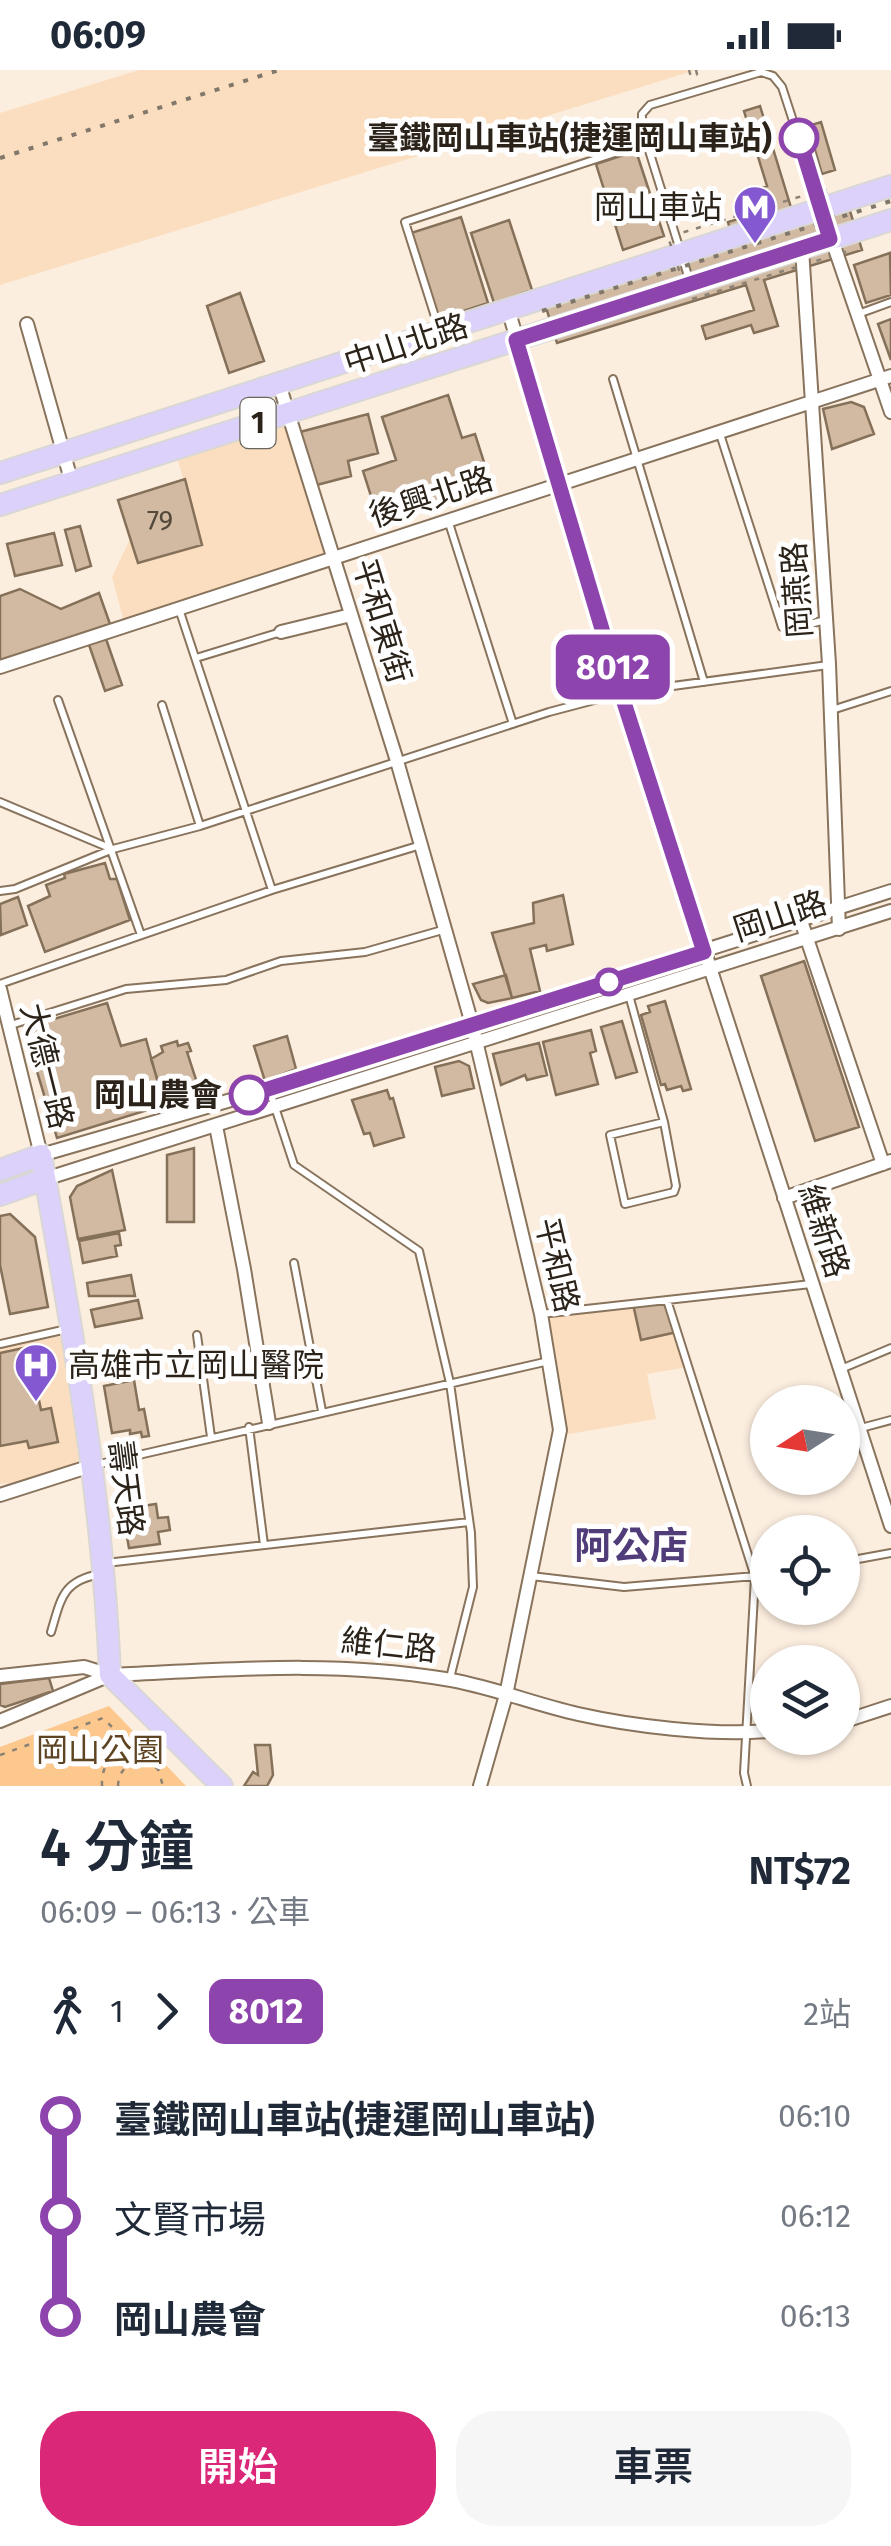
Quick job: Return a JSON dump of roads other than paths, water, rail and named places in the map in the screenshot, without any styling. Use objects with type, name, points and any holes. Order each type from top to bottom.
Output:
[{"type":"main road","name":"1","points":[[821,208],[891,186]]},
{"type":"main road","name":"中山北路","points":[[0,473],[821,208]]},
{"type":"main road","name":"1","points":[[830,239],[891,220]]},
{"type":"main road","name":"中山北路","points":[[0,505],[830,239]]},
{"type":"main road","name":"岡山路","points":[[0,1170],[40,1155]]},
{"type":"main road","name":"壽天路","points":[[40,1155],[94,1465],[105,1568],[110,1675]]},
{"type":"main road","name":"岡山路","points":[[0,1194],[45,1180]]},
{"type":"main road","points":[[110,1675],[222,1786]]},
{"type":"street","points":[[821,208],[856,314],[885,378],[891,412]]},
{"type":"street","name":"岡燕路","points":[[802,249],[829,664],[839,929]]},
{"type":"street","name":"維新路","points":[[508,310],[621,693],[845,1385]]},
{"type":"street","points":[[27,324],[72,483]]},
{"type":"street","name":"後興北路","points":[[0,667],[885,378]]},
{"type":"street","name":"平和東街","points":[[279,384],[397,760]]},
{"type":"street","points":[[281,632],[352,616]]},
{"type":"street","name":"平和路","points":[[397,760],[477,1042],[541,1314],[560,1430],[506,1695],[480,1786]]},
{"type":"street","name":"岡山路","points":[[40,1155],[269,1089],[891,891]]},
{"type":"street","name":"岡山路","points":[[45,1180],[891,911]]},
{"type":"street","points":[[784,1198],[887,1162],[802,921]]},
{"type":"street","name":"大德一路","points":[[0,987],[40,1155]]},
{"type":"street","points":[[216,1126],[269,1423]]},
{"type":"street","name":"維新路","points":[[860,1429],[891,1526]]},
{"type":"street","points":[[0,1495],[94,1465]]},
{"type":"street","name":"維仁路","points":[[0,1676],[84,1666],[110,1675],[321,1665],[449,1679],[580,1715],[748,1733]]},
{"type":"street","points":[[0,1721],[110,1675]]},
{"type":"street","points":[[860,1716],[891,1706]]},
{"type":"lane","points":[[691,284],[646,142],[642,114],[650,105],[761,72],[773,76],[782,87],[821,208]]},
{"type":"lane","points":[[440,332],[405,222],[646,142]]},
{"type":"lane","points":[[856,314],[891,302]]},
{"type":"lane","points":[[613,379],[704,682]]},
{"type":"lane","points":[[720,432],[782,628],[788,630],[826,620]]},
{"type":"lane","points":[[448,520],[513,724]]},
{"type":"lane","points":[[179,608],[272,890]]},
{"type":"lane","points":[[196,658],[281,632]]},
{"type":"lane","points":[[0,890],[15,888],[113,849],[200,826],[397,760],[621,693],[829,664]]},
{"type":"lane","points":[[831,711],[891,691]]},
{"type":"lane","points":[[58,700],[140,935]]},
{"type":"lane","points":[[162,705],[200,826]]},
{"type":"lane","points":[[0,802],[113,849]]},
{"type":"lane","points":[[0,987],[272,890],[422,845]]},
{"type":"lane","points":[[10,1025],[126,989],[226,980],[281,961],[365,952],[446,929]]},
{"type":"lane","points":[[628,994],[664,1122],[676,1186],[674,1192],[625,1204],[610,1135],[664,1122]]},
{"type":"lane","points":[[269,1089],[294,1166],[419,1252],[450,1383],[470,1522],[473,1587],[449,1679]]},
{"type":"lane","points":[[294,1263],[322,1411]]},
{"type":"lane","points":[[541,1314],[812,1284]]},
{"type":"lane","points":[[667,1300],[750,1561]]},
{"type":"lane","points":[[0,1344],[72,1328]]},
{"type":"lane","points":[[197,1335],[211,1437]]},
{"type":"lane","points":[[840,1370],[891,1348]]},
{"type":"lane","points":[[94,1465],[548,1361]]},
{"type":"lane","points":[[860,1429],[891,1420]]},
{"type":"lane","points":[[250,1427],[264,1545]]},
{"type":"lane","points":[[50,1632],[68,1587],[105,1568],[470,1522]]},
{"type":"lane","points":[[860,1559],[891,1553]]},
{"type":"lane","points":[[530,1576],[624,1588],[750,1577]]},
{"type":"lane","points":[[747,1786],[744,1772],[753,1625]]},
{"type":"railway","points":[[0,158],[279,70]]},
{"type":"railway","points":[[542,311],[891,201]]},
{"type":"place","name":"臺鐵岡山車站(捷運岡山車站)","points":[[799,138]]},
{"type":"place","name":"岡山車站","points":[[755,245]]},
{"type":"place","name":"岡山農會","points":[[249,1095]]},
{"type":"place","name":"高雄市立岡山醫院","points":[[36,1403]]},
{"type":"district","name":"阿公店","points":[[631,1546]]},
{"type":"park label","name":"岡山公園","points":[[100,1750]]}]
